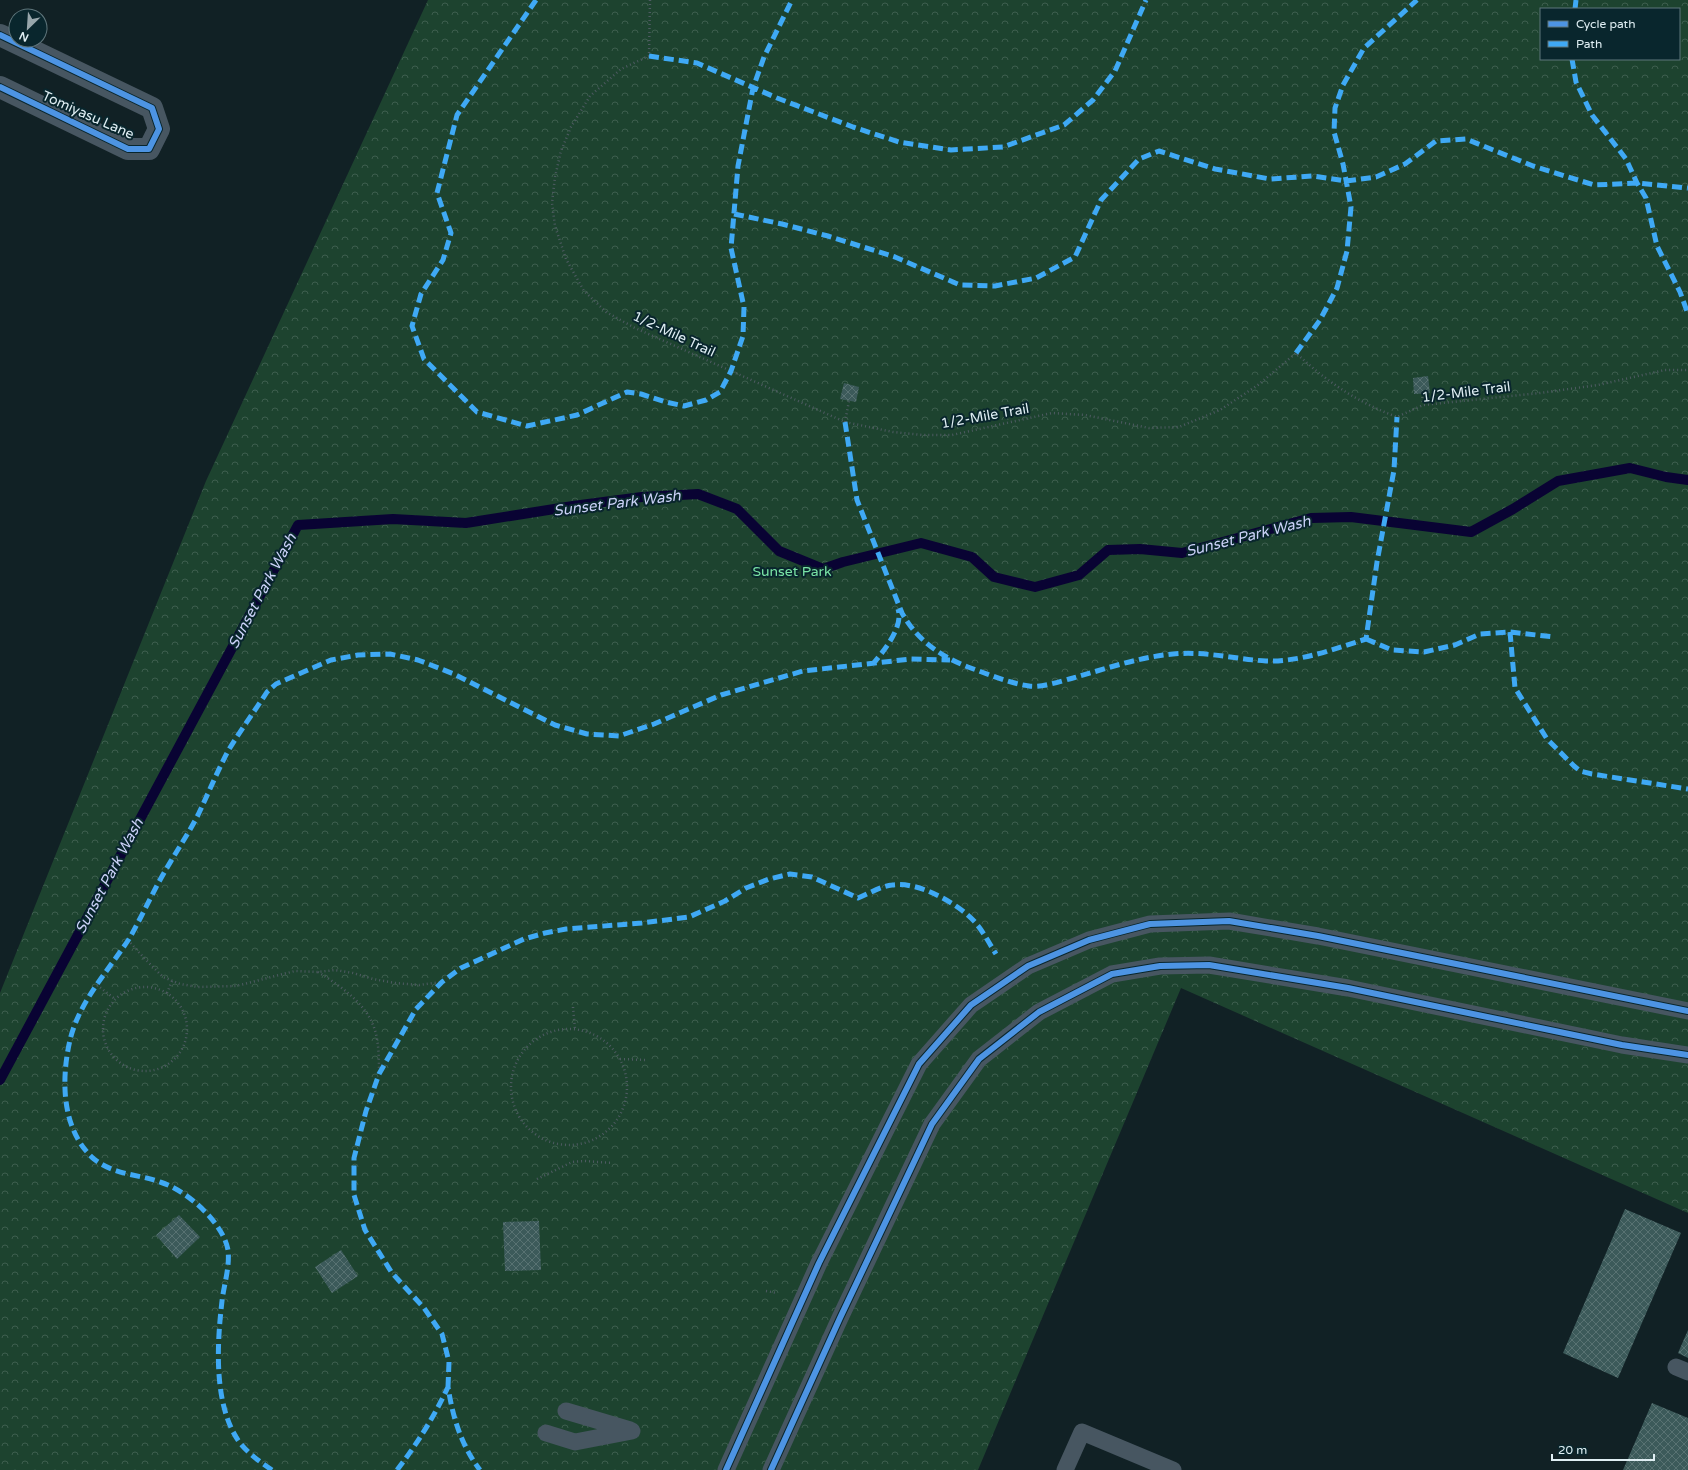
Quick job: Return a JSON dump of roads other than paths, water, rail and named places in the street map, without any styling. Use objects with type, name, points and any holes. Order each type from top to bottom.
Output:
[{"type":"street","name":"Tomiyasu Lane","points":[[0,35],[152,108],[160,129],[149,149],[128,149],[0,87]]},
{"type":"lane","points":[[726,1470],[819,1263],[919,1064],[971,1005],[1028,966],[1089,940],[1150,924],[1229,921],[1318,936],[1688,1011]]},
{"type":"lane","points":[[771,1470],[840,1318],[932,1124],[979,1059],[1039,1012],[1112,974],[1160,966],[1209,965],[1348,988],[1622,1045],[1688,1055]]},
{"type":"lane","points":[[546,1433],[575,1442],[632,1431],[566,1411]]},
{"type":"lane","points":[[1065,1470],[1082,1432],[1173,1470]]},
{"type":"waterway","name":"Sunset Park Wash","points":[[0,1080],[298,525],[393,519],[466,523],[642,497],[698,494],[737,509],[779,551],[823,569],[843,562],[921,543],[972,557],[994,577],[1035,587],[1079,575],[1108,550],[1140,549],[1182,553],[1311,518],[1351,517],[1471,532],[1513,509],[1558,481],[1630,468],[1666,477],[1688,480]]},
{"type":"park label","name":"Sunset Park","points":[[792,571]]}]
